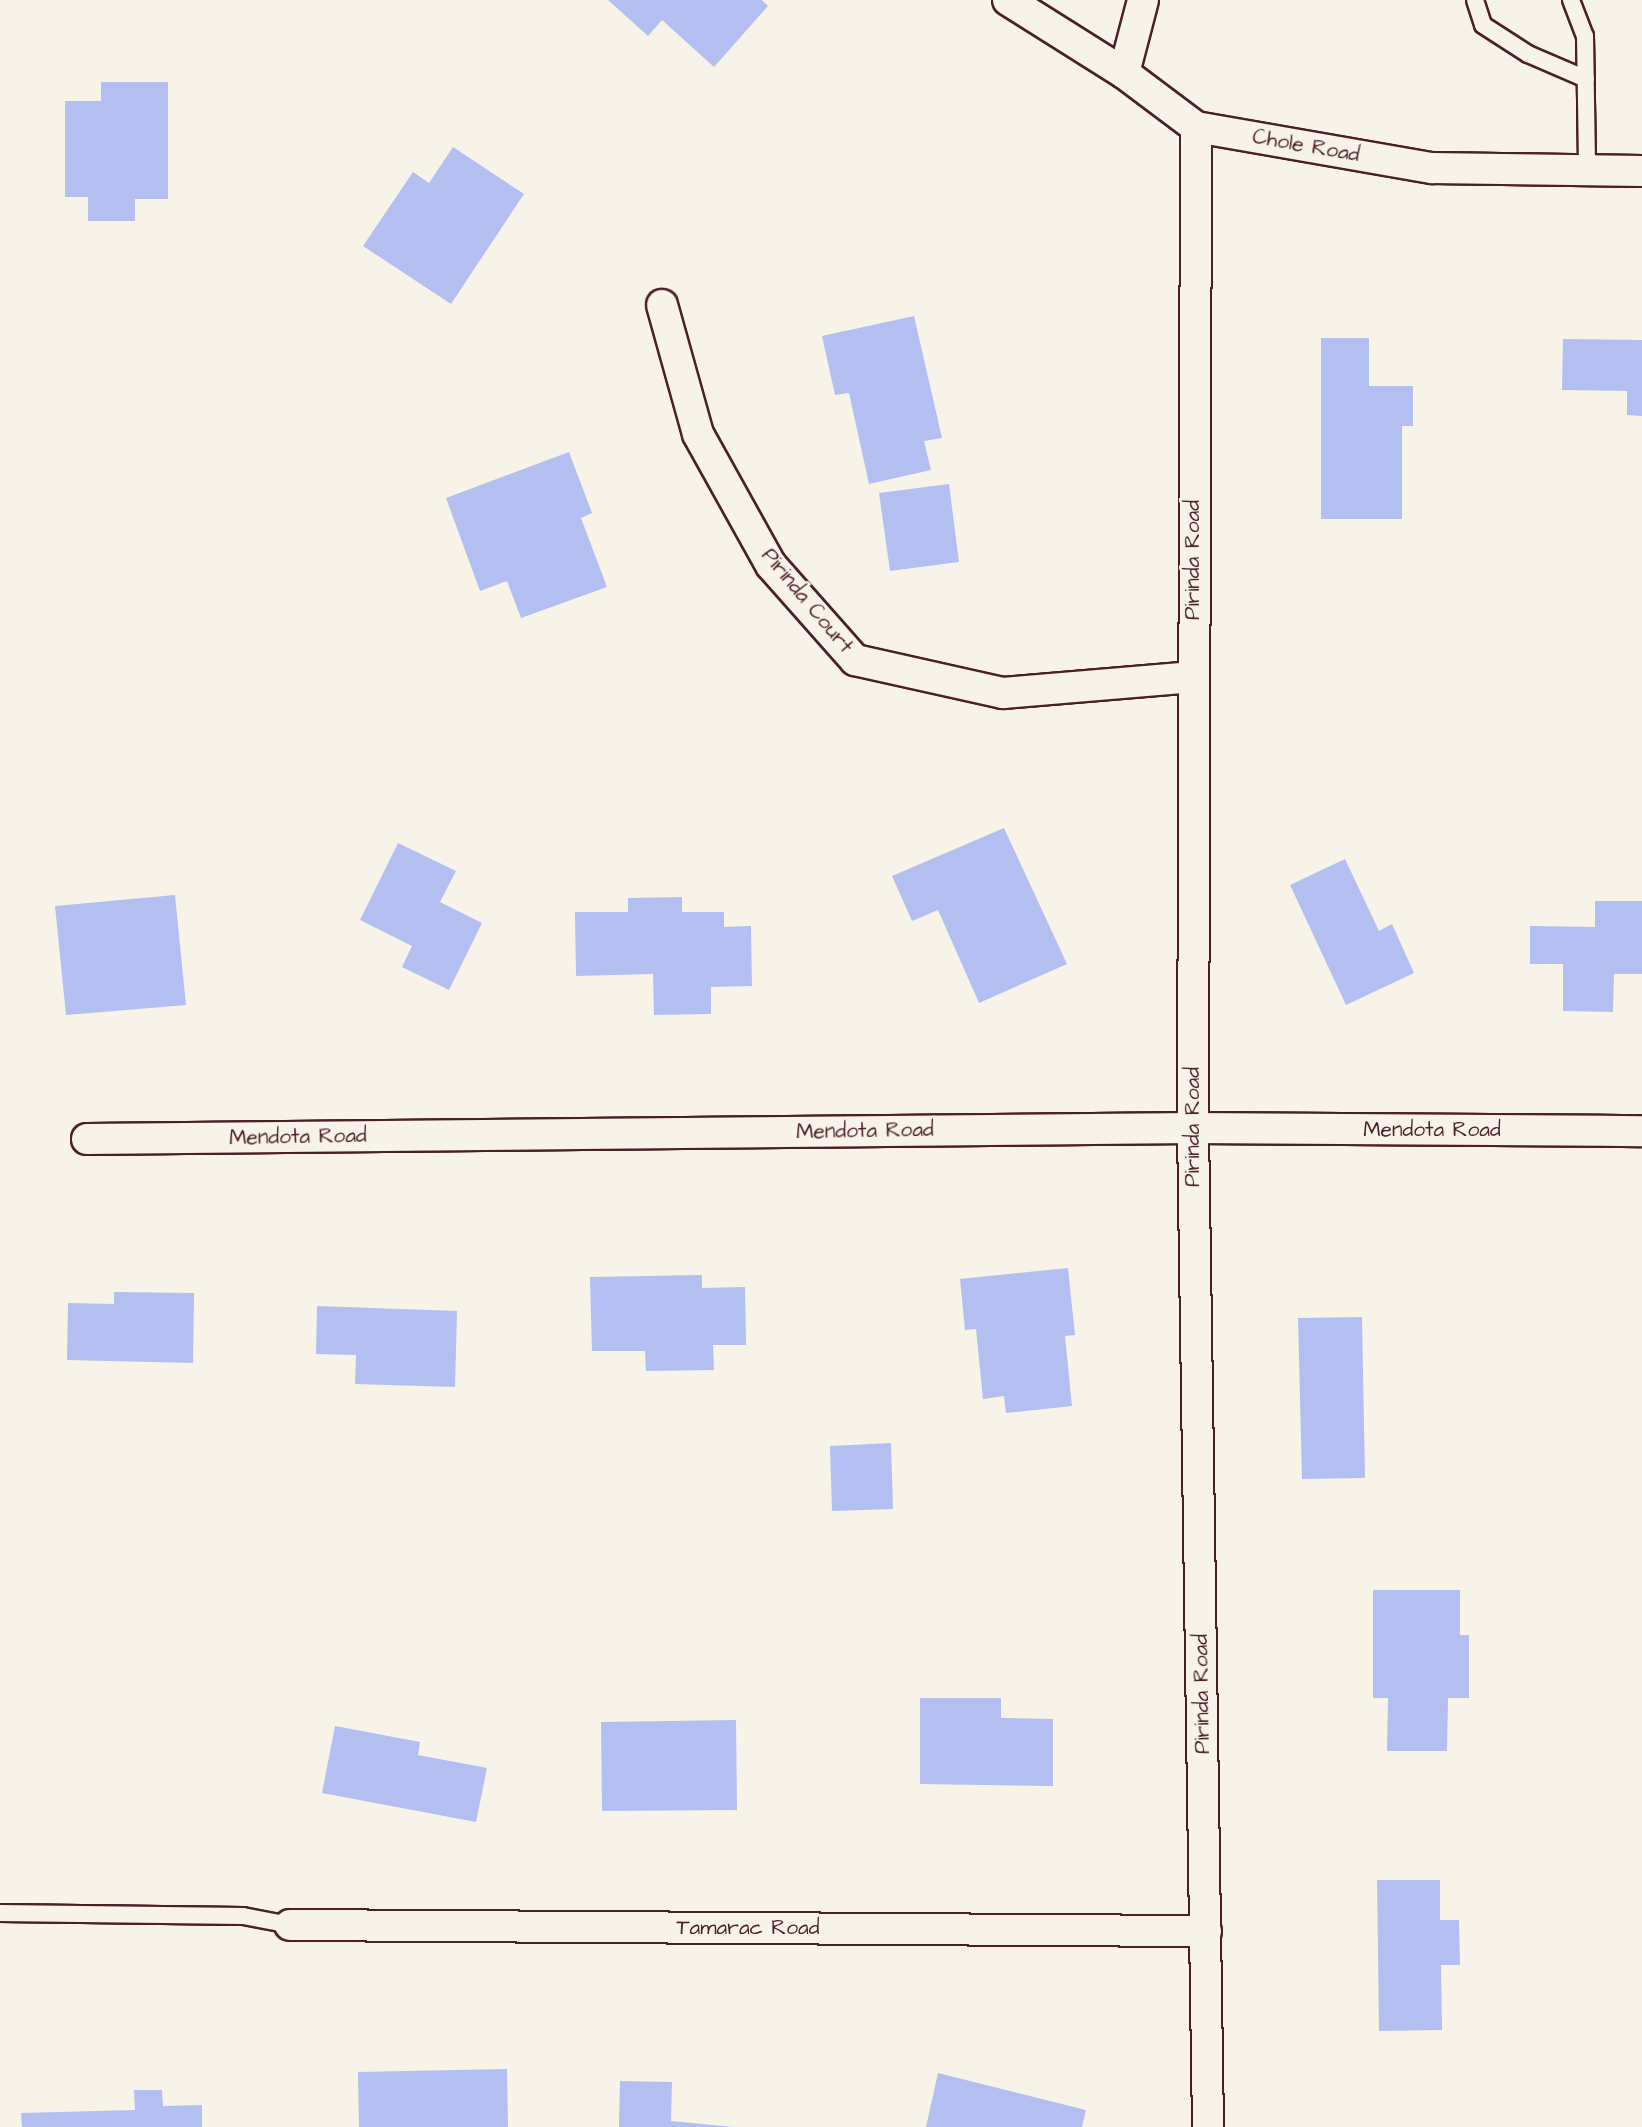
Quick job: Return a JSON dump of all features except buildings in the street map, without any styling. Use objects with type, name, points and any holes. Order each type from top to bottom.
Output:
[{"type":"street","name":"Chole Road","points":[[1008,0],[1124,74],[1196,127],[1432,168],[1587,168],[1642,171]]},
{"type":"street","points":[[1124,74],[1143,0]]},
{"type":"street","name":"Pirinda Road","points":[[1196,127],[1193,1128],[1208,2127]]},
{"type":"street","name":"Pirinda Court","points":[[662,305],[698,435],[771,565],[855,660],[1003,693],[1193,677]]},
{"type":"street","name":"Mendota Road","points":[[87,1139],[1193,1128],[1642,1131]]},
{"type":"street","name":"Tamarac Road","points":[[290,1925],[1206,1931]]},
{"type":"lane","points":[[1475,0],[1483,25],[1528,54],[1586,79]]},
{"type":"lane","points":[[1571,0],[1585,36],[1587,168]]},
{"type":"lane","points":[[0,1913],[243,1916],[290,1925]]}]
